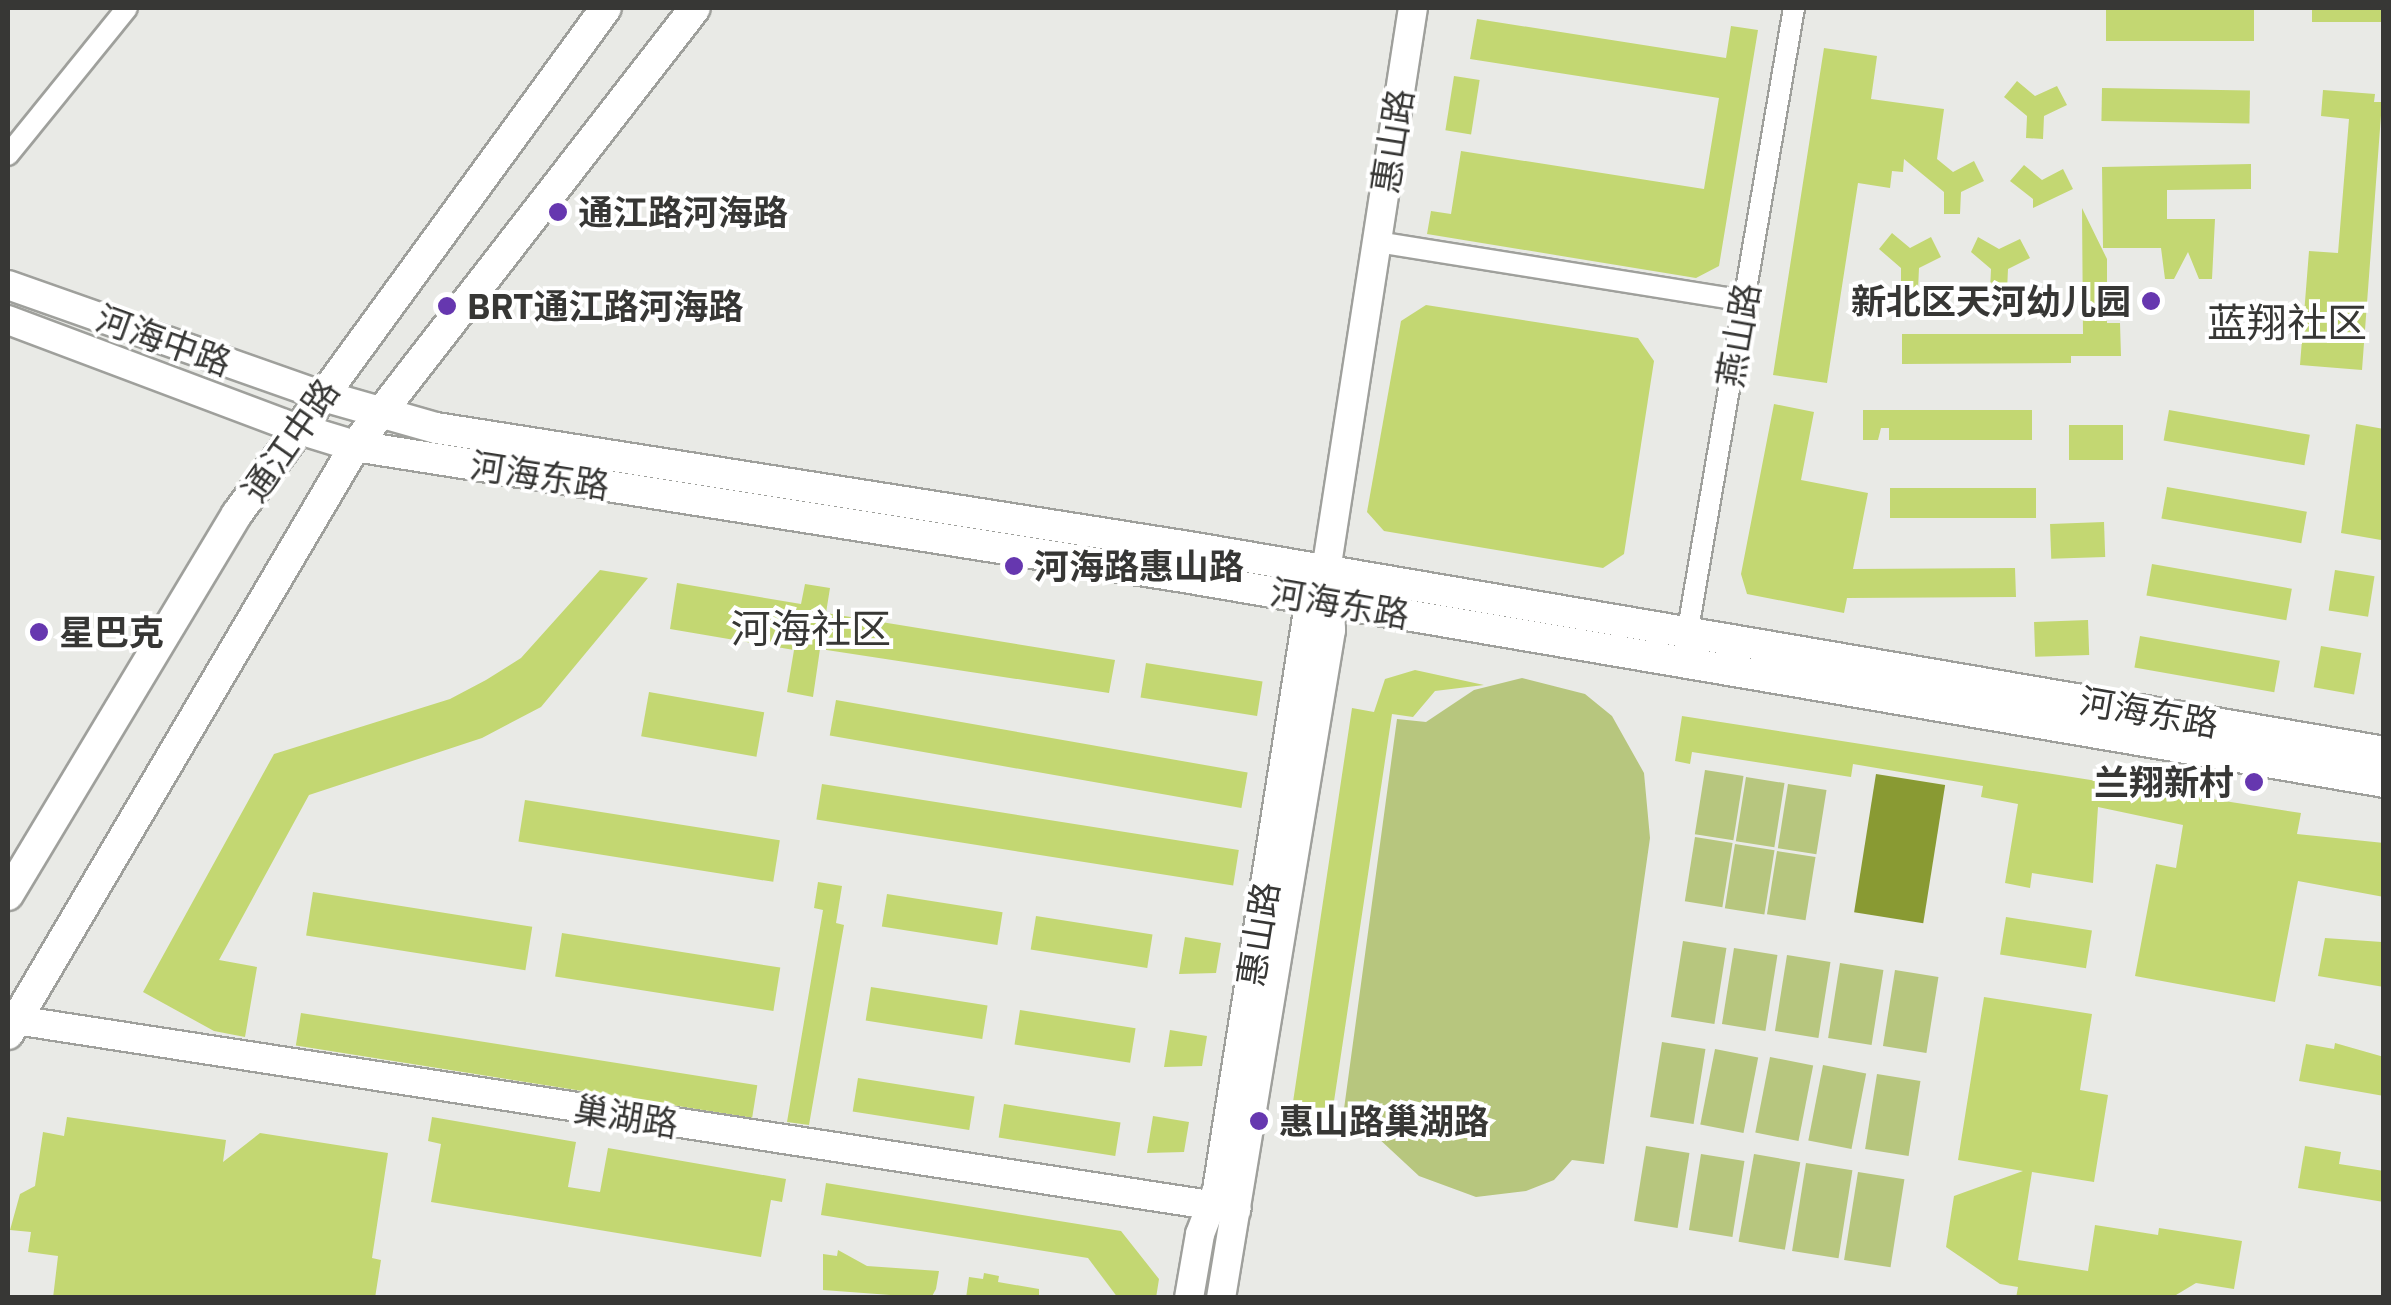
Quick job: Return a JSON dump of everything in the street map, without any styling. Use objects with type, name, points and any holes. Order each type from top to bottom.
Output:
[{"type":"main road","name":"通江中路","points":[[8,895],[237,514],[320,395],[606,8]]},
{"type":"main road","name":"通江中路","points":[[12,1027],[355,446],[694,8]]},
{"type":"main road","name":"河海东路","points":[[320,395],[378,416],[1326,571],[1684,647],[2384,782]]},
{"type":"main road","name":"河海东路","points":[[296,428],[355,446],[1322,600],[1684,647],[2384,752]]},
{"type":"street","points":[[8,155],[127,8]]},
{"type":"street","name":"惠山路","points":[[1220,1298],[1224,1207],[1412,8]]},
{"type":"street","name":"燕山路","points":[[1684,647],[1794,8]]},
{"type":"street","points":[[1377,242],[1744,301]]},
{"type":"street","name":"河海中路","points":[[8,284],[320,395]]},
{"type":"street","name":"河海中路","points":[[8,320],[296,428]]},
{"type":"street","name":"巢湖路","points":[[12,1027],[1224,1207]]},
{"type":"street","name":"惠山路","points":[[1189,1298],[1224,1207]]},
{"type":"shaded area","points":[[1522,678],[1585,694],[1612,716],[1644,773],[1650,838],[1604,1164],[1572,1160],[1554,1180],[1526,1191],[1476,1197],[1419,1176],[1377,1137],[1341,1131],[1397,719],[1426,722],[1474,690]]},
{"type":"shaded area","points":[[1705,770],[1744,776],[1733,840],[1695,834]]},
{"type":"shaded area","points":[[1876,774],[1945,785],[1923,923],[1854,912]]},
{"type":"shaded area","points":[[1746,777],[1785,783],[1774,847],[1736,841]]},
{"type":"shaded area","points":[[1788,784],[1827,790],[1816,854],[1778,848]]},
{"type":"shaded area","points":[[1695,837],[1733,843],[1722,907],[1685,901]]},
{"type":"shaded area","points":[[1735,844],[1775,850],[1764,914],[1725,908]]},
{"type":"shaded area","points":[[1777,851],[1816,857],[1806,920],[1767,914]]},
{"type":"shaded area","points":[[1683,941],[1726,948],[1714,1024],[1671,1017]]},
{"type":"shaded area","points":[[1734,948],[1777,955],[1765,1031],[1722,1024]]},
{"type":"shaded area","points":[[1787,955],[1830,962],[1818,1038],[1775,1031]]},
{"type":"shaded area","points":[[1840,963],[1883,970],[1872,1045],[1828,1038]]},
{"type":"shaded area","points":[[1895,970],[1938,977],[1926,1053],[1883,1046]]},
{"type":"shaded area","points":[[1662,1042],[1705,1049],[1694,1124],[1650,1117]]},
{"type":"shaded area","points":[[1715,1049],[1758,1057],[1743,1133],[1700,1125]]},
{"type":"shaded area","points":[[1770,1057],[1813,1065],[1798,1141],[1755,1133]]},
{"type":"shaded area","points":[[1823,1065],[1866,1073],[1851,1149],[1808,1141]]},
{"type":"shaded area","points":[[1877,1074],[1920,1081],[1909,1156],[1865,1149]]},
{"type":"shaded area","points":[[1646,1146],[1689,1153],[1678,1228],[1634,1221]]},
{"type":"shaded area","points":[[1701,1154],[1744,1161],[1732,1237],[1689,1230]]},
{"type":"shaded area","points":[[1754,1154],[1800,1162],[1785,1250],[1739,1242]]},
{"type":"shaded area","points":[[1806,1163],[1852,1170],[1838,1258],[1792,1251]]},
{"type":"shaded area","points":[[1858,1172],[1904,1179],[1890,1267],[1844,1260]]},
{"type":"building","points":[[2312,8],[2384,8],[2384,22],[2312,22]]},
{"type":"building","points":[[2106,9],[2254,9],[2254,41],[2106,41]]},
{"type":"building","points":[[1477,19],[1726,58],[1731,26],[1758,30],[1719,266],[1696,278],[1427,234],[1431,211],[1451,214],[1461,151],[1704,189],[1719,98],[1470,59]]},
{"type":"building","points":[[1824,48],[1877,56],[1871,99],[1944,109],[1937,159],[1953,172],[1974,161],[1984,181],[1961,192],[1960,214],[1944,214],[1944,192],[1904,159],[1903,172],[1892,171],[1890,188],[1858,183],[1827,383],[1773,375]]},
{"type":"building","points":[[1454,76],[1480,80],[1471,134],[1445,130]]},
{"type":"building","points":[[2017,81],[2035,96],[2057,86],[2067,105],[2044,116],[2043,139],[2026,138],[2027,116],[2004,97]]},
{"type":"building","points":[[2102,88],[2250,91],[2249,124],[2101,121]]},
{"type":"building","points":[[2323,90],[2375,94],[2374,102],[2382,102],[2362,370],[2300,365],[2309,251],[2338,253],[2349,119],[2321,116]]},
{"type":"building","points":[[2251,164],[2251,189],[2167,190],[2167,219],[2215,219],[2212,279],[2199,279],[2188,252],[2174,279],[2165,279],[2161,248],[2103,248],[2102,167]]},
{"type":"building","points":[[2024,165],[2042,180],[2063,169],[2073,189],[2033,208],[2033,199],[2010,181]]},
{"type":"building","points":[[2082,208],[2107,259],[2107,323],[2120,323],[2121,356],[2071,356],[2071,363],[1902,364],[1902,334],[2083,334]]},
{"type":"building","points":[[1892,233],[1910,248],[1931,237],[1941,257],[1919,268],[1918,290],[1901,290],[1901,268],[1879,249]]},
{"type":"building","points":[[1978,237],[1999,249],[2020,239],[2030,258],[2008,269],[2007,291],[1990,291],[1991,269],[1971,252]]},
{"type":"building","points":[[1426,305],[1638,338],[1654,361],[1624,554],[1603,568],[1384,531],[1367,512],[1401,321]]},
{"type":"building","points":[[1774,404],[1814,412],[1801,480],[1868,493],[1853,569],[2015,568],[2016,597],[1847,598],[1844,613],[1747,594],[1741,574]]},
{"type":"building","points":[[1863,410],[2032,410],[2032,440],[1889,440],[1889,428],[1881,428],[1878,440],[1863,440]]},
{"type":"building","points":[[2169,410],[2310,435],[2304,465],[2164,441]]},
{"type":"building","points":[[2356,424],[2384,429],[2381,540],[2341,533]]},
{"type":"building","points":[[2069,425],[2123,425],[2123,460],[2069,460]]},
{"type":"building","points":[[2167,487],[2307,512],[2301,543],[2161,519]]},
{"type":"building","points":[[1890,488],[2036,488],[2036,518],[1890,518]]},
{"type":"building","points":[[2104,522],[2105,557],[2051,559],[2050,524]]},
{"type":"building","points":[[2152,564],[2292,589],[2286,620],[2146,596]]},
{"type":"building","points":[[600,570],[648,578],[541,707],[482,738],[309,795],[219,960],[257,967],[245,1037],[214,1031],[143,992],[274,754],[450,699],[486,680],[521,658]]},
{"type":"building","points":[[2335,570],[2375,576],[2368,617],[2329,610]]},
{"type":"building","points":[[677,583],[801,604],[805,584],[830,588],[826,613],[1115,660],[1109,693],[820,649],[813,697],[787,692],[794,650],[670,629]]},
{"type":"building","points":[[2088,620],[2089,655],[2035,657],[2034,622]]},
{"type":"building","points":[[2140,636],[2280,661],[2274,692],[2134,668]]},
{"type":"building","points":[[2321,646],[2361,653],[2354,694],[2314,687]]},
{"type":"building","points":[[1146,663],[1263,681],[1257,716],[1141,698]]},
{"type":"building","points":[[1415,670],[1484,685],[1435,691],[1413,717],[1392,714],[1330,1128],[1290,1122],[1352,708],[1374,712],[1385,679]]},
{"type":"building","points":[[649,692],[764,712],[756,757],[641,736]]},
{"type":"building","points":[[836,700],[1248,773],[1241,808],[830,735]]},
{"type":"building","points":[[1682,716],[2301,813],[2297,834],[2384,843],[2384,897],[2298,881],[2275,1002],[2135,976],[2156,864],[2176,868],[2183,825],[2098,807],[2093,883],[2032,873],[2030,888],[2005,883],[2018,804],[1981,797],[1983,786],[1853,764],[1851,777],[1692,752],[1690,764],[1675,761]]},
{"type":"building","points":[[822,784],[1239,850],[1233,886],[816,820]]},
{"type":"building","points":[[525,800],[780,840],[773,882],[518,841]]},
{"type":"building","points":[[818,882],[842,886],[836,923],[844,925],[809,1125],[787,1122],[823,910],[814,908]]},
{"type":"building","points":[[313,892],[532,927],[525,970],[306,935]]},
{"type":"building","points":[[887,894],[1003,912],[997,945],[882,927]]},
{"type":"building","points":[[1036,916],[1153,934],[1147,968],[1031,950]]},
{"type":"building","points":[[2006,917],[2092,931],[2086,968],[2000,955]]},
{"type":"building","points":[[562,933],[780,968],[773,1011],[555,976]]},
{"type":"building","points":[[1185,937],[1221,943],[1216,973],[1179,974]]},
{"type":"building","points":[[2325,938],[2382,942],[2384,987],[2318,976]]},
{"type":"building","points":[[871,987],[988,1005],[982,1039],[866,1021]]},
{"type":"building","points":[[1984,997],[2092,1014],[2080,1090],[2108,1095],[2094,1182],[2032,1172],[2018,1260],[2088,1271],[2095,1225],[2158,1235],[2159,1228],[2242,1241],[2234,1289],[2196,1283],[2171,1298],[2016,1298],[2018,1287],[2000,1284],[1946,1247],[1954,1196],[2023,1171],[1958,1160]]},
{"type":"building","points":[[1020,1010],[1136,1028],[1130,1063],[1015,1045]]},
{"type":"building","points":[[301,1013],[757,1085],[752,1118],[296,1046]]},
{"type":"building","points":[[1170,1030],[1207,1036],[1202,1066],[1164,1067]]},
{"type":"building","points":[[2335,1043],[2384,1057],[2384,1096],[2299,1081],[2306,1044],[2334,1049]]},
{"type":"building","points":[[858,1078],[975,1096],[969,1130],[853,1112]]},
{"type":"building","points":[[1004,1104],[1121,1122],[1115,1156],[999,1138]]},
{"type":"building","points":[[1153,1116],[1189,1122],[1184,1152],[1147,1153]]},
{"type":"building","points":[[67,1117],[226,1140],[223,1162],[260,1133],[388,1153],[372,1258],[381,1260],[375,1298],[53,1298],[58,1256],[28,1252],[31,1232],[10,1230],[20,1194],[35,1186],[43,1132],[64,1136]]},
{"type":"building","points":[[432,1117],[576,1142],[568,1187],[600,1192],[608,1148],[786,1179],[782,1202],[771,1200],[761,1257],[431,1202],[441,1144],[428,1141]]},
{"type":"building","points":[[2305,1146],[2341,1152],[2339,1164],[2384,1171],[2384,1202],[2298,1188]]},
{"type":"building","points":[[826,1183],[1121,1231],[1159,1279],[1156,1298],[1118,1298],[1088,1258],[821,1215]]},
{"type":"building","points":[[838,1250],[867,1266],[939,1271],[936,1289],[931,1298],[823,1290],[823,1254],[837,1256]]},
{"type":"building","points":[[984,1273],[999,1276],[998,1282],[1039,1289],[1039,1298],[966,1298],[969,1277],[983,1279]]},
{"type":"place","name":"通江路河海路","points":[[558,212]]},
{"type":"place","name":"新北区天河幼儿园","points":[[2151,301]]},
{"type":"place","name":"BRT通江路河海路","points":[[447,306]]},
{"type":"place","name":"河海路惠山路","points":[[1014,566]]},
{"type":"place","name":"星巴克","points":[[39,632]]},
{"type":"place","name":"兰翔新村","points":[[2254,782]]},
{"type":"place","name":"惠山路巢湖路","points":[[1259,1121]]},
{"type":"district","name":"蓝翔社区","points":[[2287,322]]},
{"type":"district","name":"河海社区","points":[[811,628]]}]
